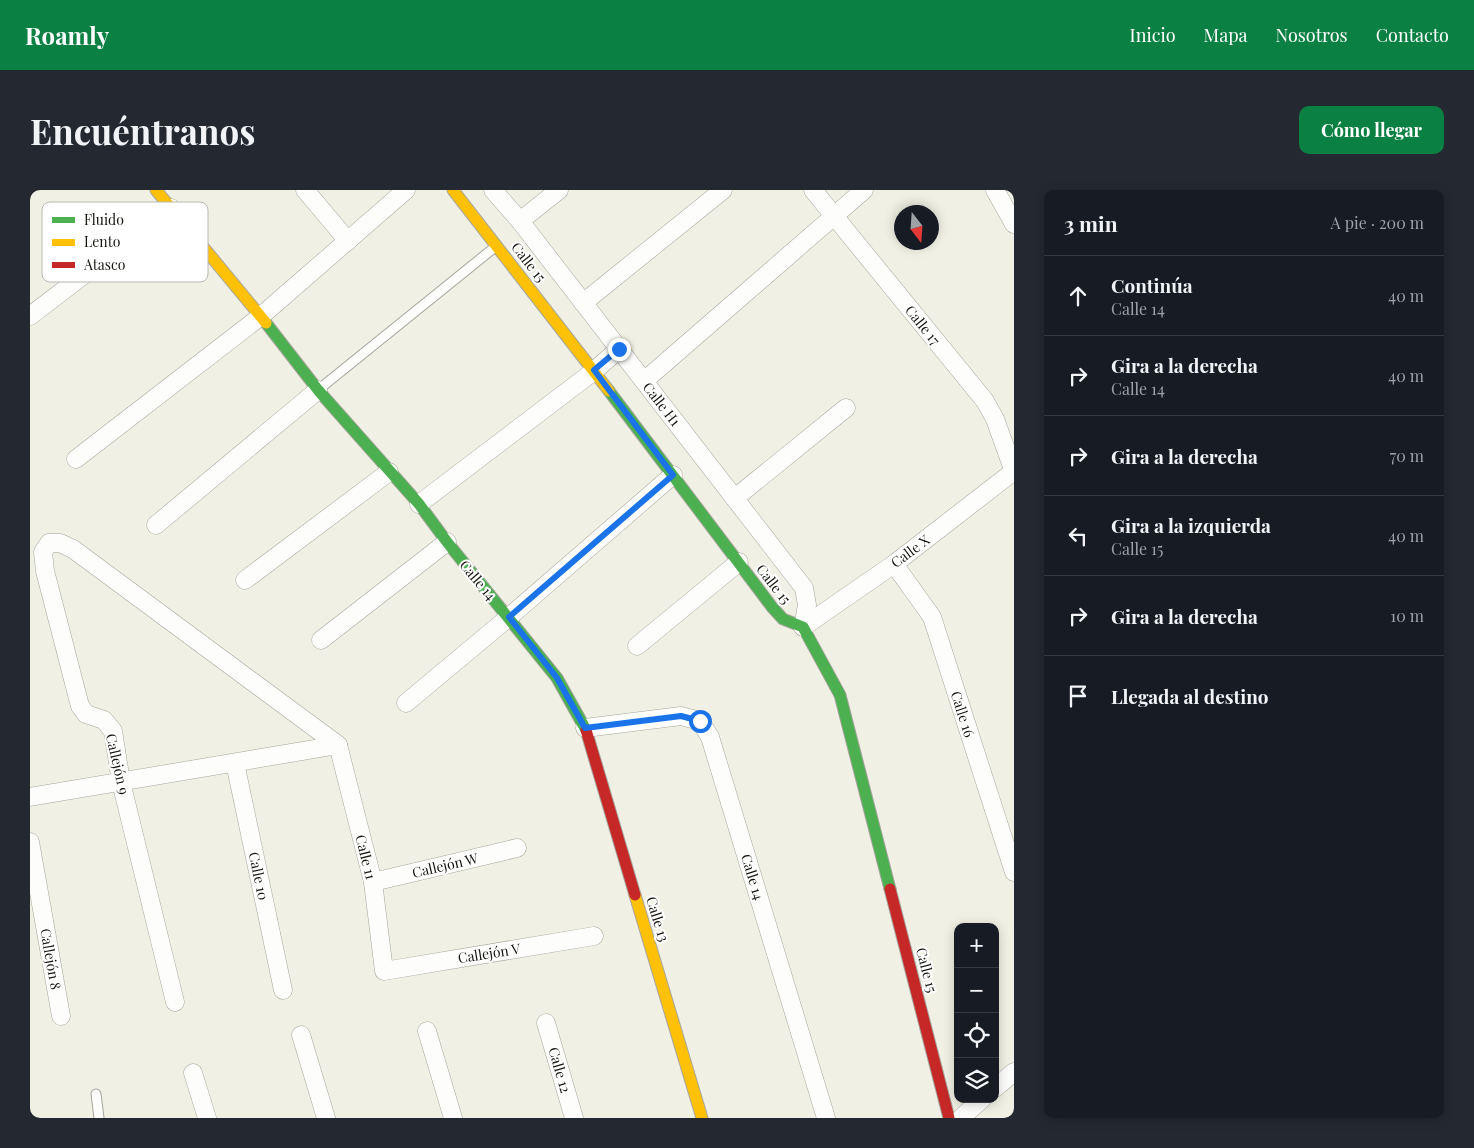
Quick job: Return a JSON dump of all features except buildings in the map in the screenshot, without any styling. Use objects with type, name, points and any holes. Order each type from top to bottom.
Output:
[{"type":"street","name":"Calle 14","points":[[156,190],[165,202]]},
{"type":"street","points":[[305,190],[348,241]]},
{"type":"street","points":[[76,459],[261,316],[406,190]]},
{"type":"street","name":"Calle 15","points":[[453,190],[594,370],[783,619],[803,627],[840,695],[949,1118]]},
{"type":"street","name":"Calle H1","points":[[493,190],[520,221],[804,588],[807,605],[803,627]]},
{"type":"street","points":[[520,221],[559,190]]},
{"type":"street","points":[[583,303],[723,190]]},
{"type":"street","name":"Calle 17","points":[[813,190],[985,401],[995,419],[1014,472]]},
{"type":"street","points":[[644,381],[864,190]]},
{"type":"street","points":[[995,190],[1014,224]]},
{"type":"street","name":"Calle 14","points":[[208,253],[261,316],[318,390],[419,504],[446,542],[509,617],[557,678],[585,728],[681,716],[700,721],[710,737],[826,1118]]},
{"type":"street","points":[[30,316],[74,282]]},
{"type":"street","points":[[419,504],[619,349]]},
{"type":"street","points":[[156,525],[318,390]]},
{"type":"street","points":[[735,498],[846,408]]},
{"type":"street","points":[[245,580],[389,472]]},
{"type":"street","name":"Calle X","points":[[803,627],[894,564],[1014,472]]},
{"type":"street","points":[[406,703],[673,475]]},
{"type":"street","points":[[321,640],[446,542]]},
{"type":"street","name":"Callejón 9","points":[[174,1002],[121,782],[112,731],[104,720],[86,714],[80,706],[45,571],[43,552],[49,543],[60,543],[73,549],[338,745]]},
{"type":"street","points":[[638,646],[739,562]]},
{"type":"street","name":"Calle 16","points":[[894,564],[932,617],[1014,872]]},
{"type":"street","name":"Calle 13","points":[[585,728],[702,1118]]},
{"type":"street","points":[[30,797],[338,745]]},
{"type":"street","name":"Calle 11","points":[[338,745],[373,882],[384,971]]},
{"type":"street","name":"Calle 10","points":[[235,763],[283,990]]},
{"type":"street","name":"Callejón 8","points":[[30,842],[61,1016]]},
{"type":"street","name":"Callejón W","points":[[373,882],[517,848]]},
{"type":"street","name":"Callejón V","points":[[384,971],[594,936]]},
{"type":"street","name":"Calle 12","points":[[546,1022],[574,1118]]},
{"type":"street","points":[[427,1031],[453,1118]]},
{"type":"street","points":[[301,1035],[326,1118]]},
{"type":"street","points":[[999,1085],[1014,1072]]},
{"type":"street","points":[[193,1073],[207,1118]]},
{"type":"street","points":[[961,1118],[978,1103]]},
{"type":"lane","points":[[318,390],[497,245]]},
{"type":"lane","points":[[96,1094],[99,1118]]},
{"type":"traffic: fast","points":[[266,323],[318,390],[419,504],[447,542],[557,678],[586,730]]},
{"type":"traffic: fast","points":[[609,391],[772,607],[783,619],[803,627],[840,695],[890,889]]},
{"type":"traffic: slow","points":[[156,190],[166,202]]},
{"type":"traffic: slow","points":[[453,190],[609,391]]},
{"type":"traffic: slow","points":[[208,253],[266,323]]},
{"type":"traffic: slow","points":[[635,895],[702,1118]]},
{"type":"traffic: jam","points":[[586,730],[635,895]]},
{"type":"traffic: jam","points":[[890,889],[949,1118]]},
{"type":"route","points":[[619,349],[594,370],[673,475],[509,617],[557,678],[585,728],[681,716],[700,721]]}]
